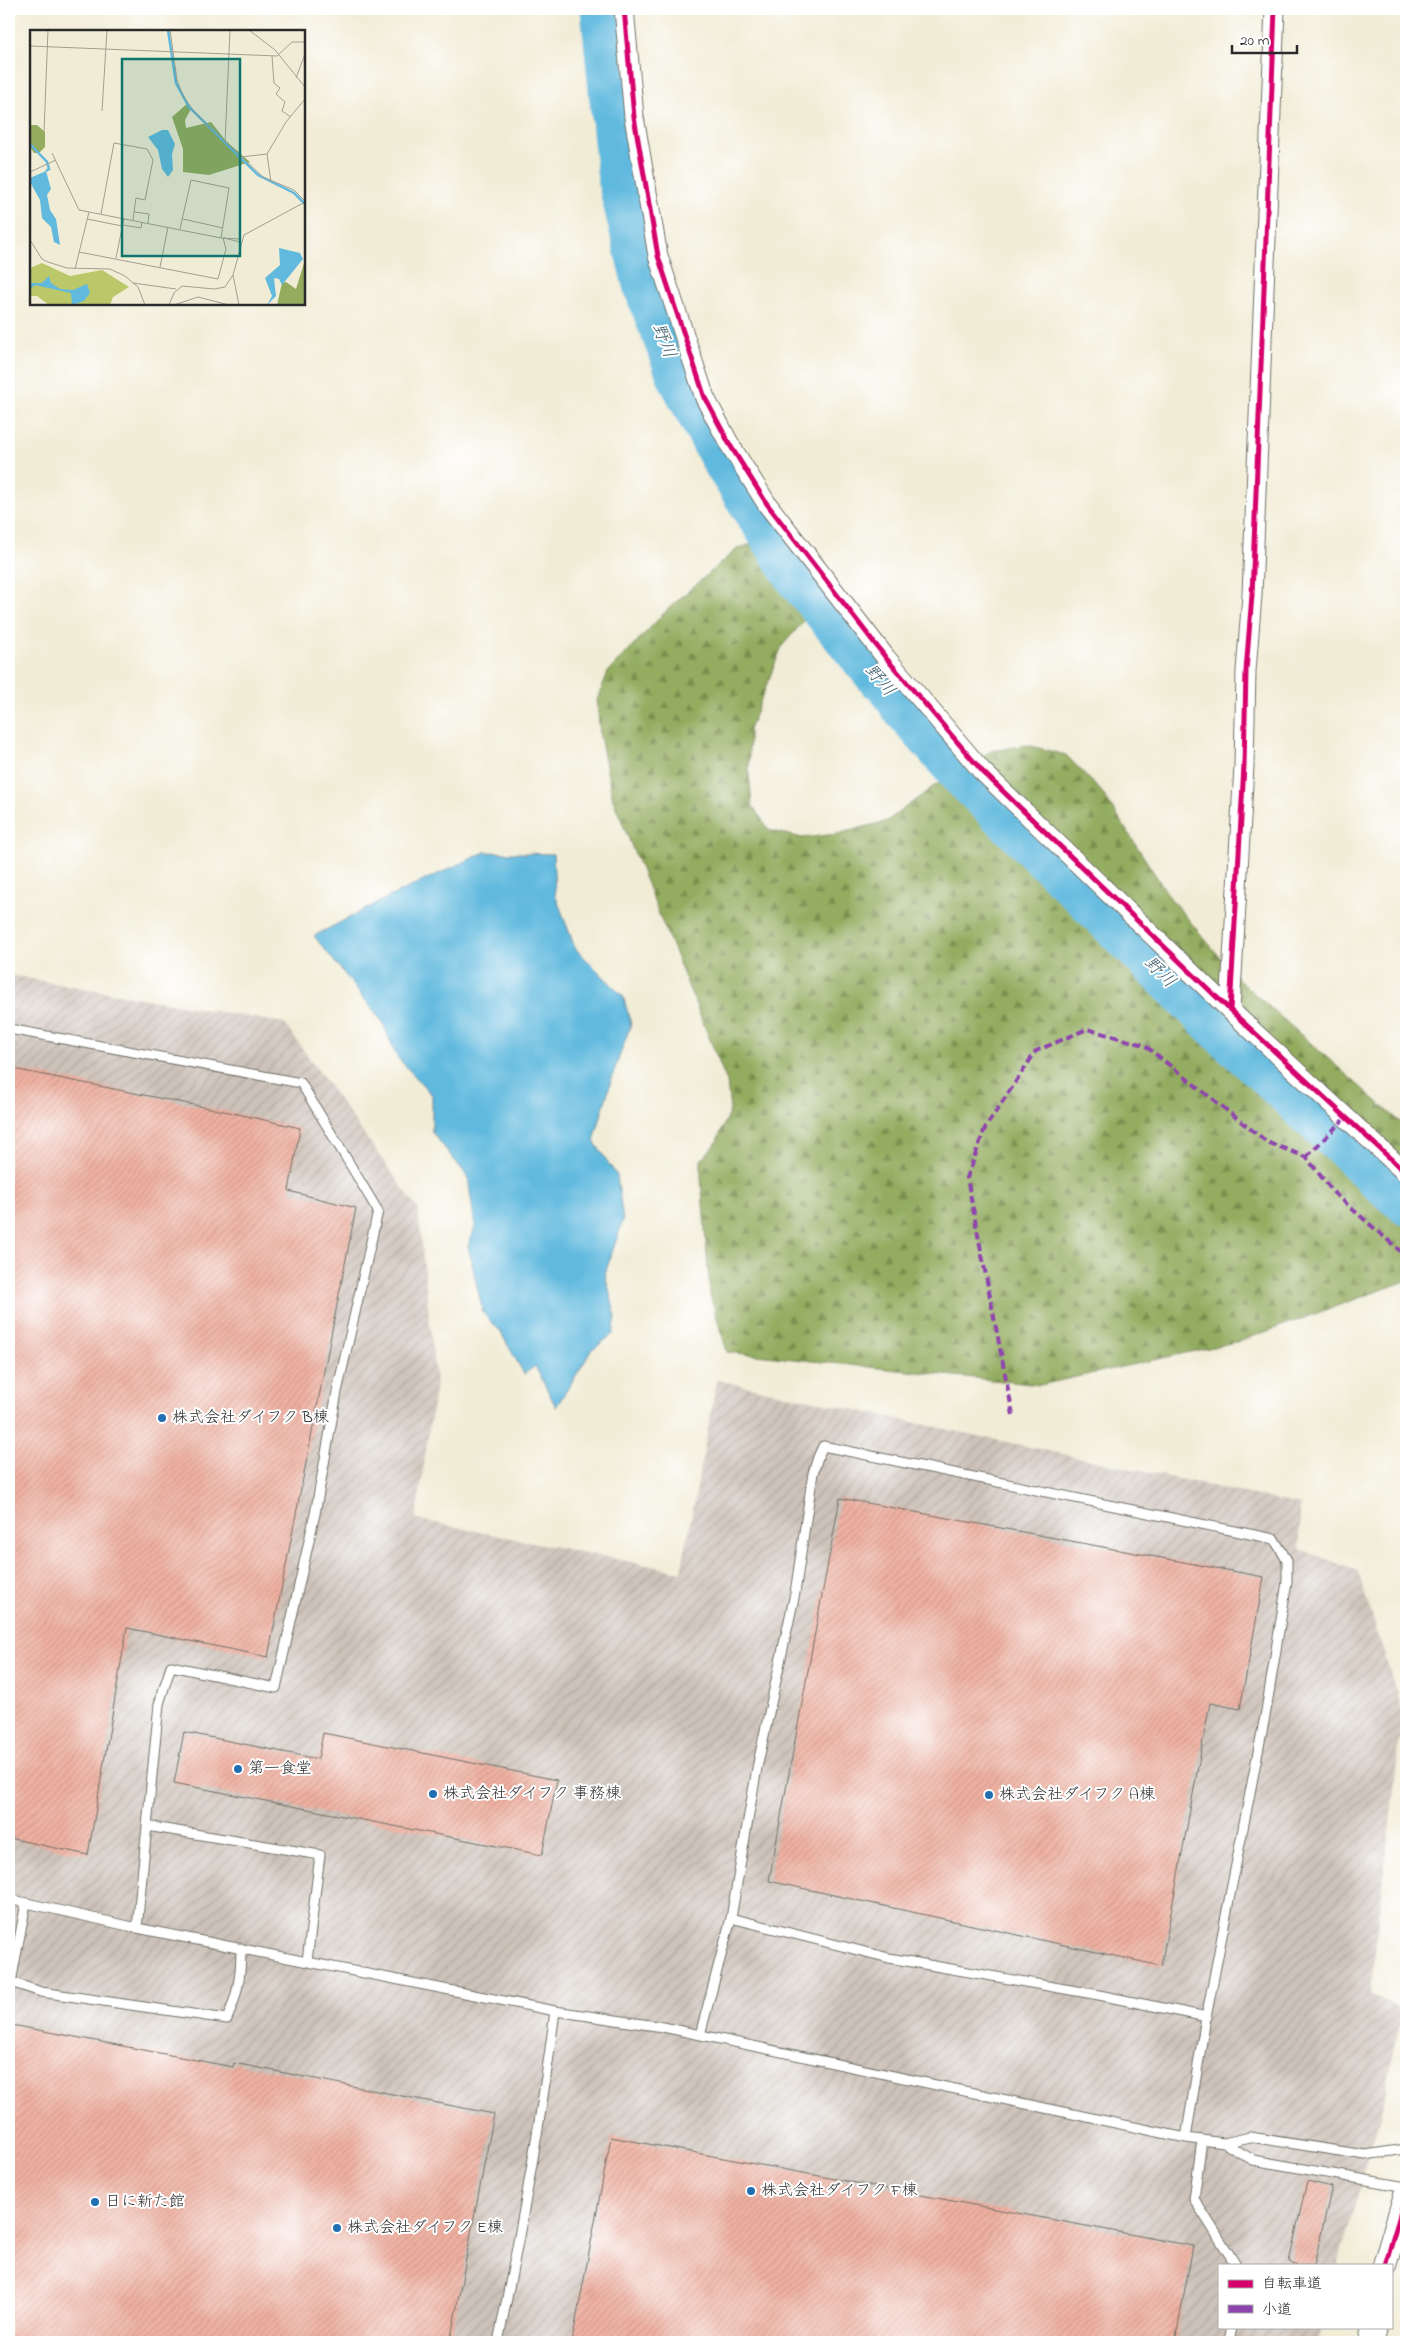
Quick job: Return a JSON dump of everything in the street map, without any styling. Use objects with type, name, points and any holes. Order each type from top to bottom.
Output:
[{"type":"street","points":[[624,9],[634,117],[658,256],[705,398],[730,445],[773,512],[886,658],[982,771],[1230,1010],[1406,1173]]},
{"type":"street","points":[[1230,1010],[1244,766],[1246,671],[1252,595],[1275,9]]},
{"type":"street","points":[[1385,2264],[1406,2195]]},
{"type":"street","points":[[1371,2342],[1374,2328]]},
{"type":"lane","points":[[9,1029],[301,1083],[378,1211],[336,1392],[315,1514],[276,1688],[171,1666],[159,1704],[137,1928]]},
{"type":"lane","points":[[700,2035],[730,1918],[757,1768],[795,1593],[813,1473],[823,1446],[1274,1540],[1287,1560],[1287,1582],[1266,1711],[1207,2017],[1186,2138]]},
{"type":"lane","points":[[147,1826],[320,1855],[308,1961]]},
{"type":"lane","points":[[9,1900],[137,1928],[555,2011],[663,2027],[1186,2138],[1224,2143],[1250,2137],[1366,2156],[1406,2150]]},
{"type":"lane","points":[[9,1993],[26,1903]]},
{"type":"lane","points":[[730,1918],[889,1958],[1099,1995],[1207,2017]]},
{"type":"lane","points":[[11,1982],[42,1992],[227,2019],[237,1996],[241,1974],[241,1948]]},
{"type":"lane","points":[[498,2342],[517,2250],[545,2091],[555,2011]]},
{"type":"lane","points":[[1202,2140],[1194,2199],[1235,2264]]},
{"type":"lane","points":[[1224,2143],[1253,2160],[1406,2187]]},
{"type":"lane","points":[[1229,2342],[1232,2328]]},
{"type":"shaded area","points":[[9,975],[284,1023],[418,1209],[436,1383],[416,1519],[681,1572],[717,1380],[1300,1505],[1300,1549],[1358,1571],[1403,1713],[1370,1994],[1403,2010],[1381,2113],[1338,2264],[1218,2264],[1218,2328],[1322,2328],[1318,2342],[9,2342]]},
{"type":"green space","points":[[787,532],[810,544],[822,555],[826,571],[826,596],[782,646],[749,730],[749,773],[752,805],[769,830],[802,838],[837,834],[887,821],[934,786],[991,751],[1027,745],[1066,755],[1101,791],[1171,899],[1241,982],[1406,1127],[1406,1281],[1240,1341],[1040,1385],[727,1352],[710,1295],[701,1160],[716,1143],[730,1111],[727,1082],[613,800],[600,736],[597,700],[608,672],[669,608],[737,549]]},
{"type":"water","points":[[485,852],[553,854],[555,894],[575,948],[623,996],[631,1024],[612,1077],[594,1141],[617,1176],[623,1220],[605,1274],[616,1317],[613,1334],[592,1350],[556,1407],[535,1366],[524,1374],[500,1331],[483,1313],[468,1246],[475,1227],[468,1177],[432,1132],[432,1095],[397,1057],[382,1021],[314,936],[389,897]]},
{"type":"building","name":"株式会社ダイフク B棟","points":[[9,1068],[300,1128],[289,1191],[356,1208],[268,1657],[127,1628],[88,1855],[9,1838]]},
{"type":"building","name":"株式会社ダイフク A棟","points":[[840,1498],[1264,1577],[1240,1709],[1210,1703],[1161,1966],[769,1881]]},
{"type":"building","name":"株式会社ダイフク 事務棟","points":[[184,1732],[318,1759],[323,1733],[557,1780],[542,1855],[174,1783]]},
{"type":"building","points":[[12,2025],[233,2067],[234,2063],[494,2114],[450,2342],[9,2342],[9,2044]]},
{"type":"building","name":"株式会社ダイフク F棟","points":[[611,2137],[1193,2246],[1175,2342],[572,2342]]},
{"type":"building","points":[[1307,2181],[1332,2187],[1314,2264],[1295,2264],[1289,2262]]},
{"type":"waterway","name":"野川","points":[[600,9],[617,181],[642,285],[677,378],[720,460],[798,583],[878,681],[886,685],[900,708],[958,775],[1210,1024],[1406,1206]]},
{"type":"marked path","points":[[1013,1415],[967,1178],[985,1128],[1036,1051],[1087,1029],[1144,1045],[1267,1142],[1306,1157],[1334,1193],[1406,1256]]},
{"type":"marked path","points":[[1306,1157],[1346,1117]]},
{"type":"cycle path","points":[[624,9],[634,117],[658,256],[705,398],[730,445],[767,504],[886,658],[982,771],[1230,1010],[1406,1173]]},
{"type":"cycle path","points":[[1230,1010],[1244,766],[1246,671],[1252,595],[1275,9]]},
{"type":"cycle path","points":[[1385,2264],[1406,2195]]},
{"type":"place","name":"株式会社ダイフク B棟","points":[[162,1418]]},
{"type":"place","name":"第一食堂","points":[[238,1769]]},
{"type":"place","name":"株式会社ダイフク 事務棟","points":[[433,1794]]},
{"type":"place","name":"株式会社ダイフク A棟","points":[[989,1795]]},
{"type":"place","name":"株式会社ダイフク F棟","points":[[751,2191]]},
{"type":"place","name":"日に新た館","points":[[95,2202]]},
{"type":"place","name":"株式会社ダイフク E棟","points":[[337,2228]]}]
